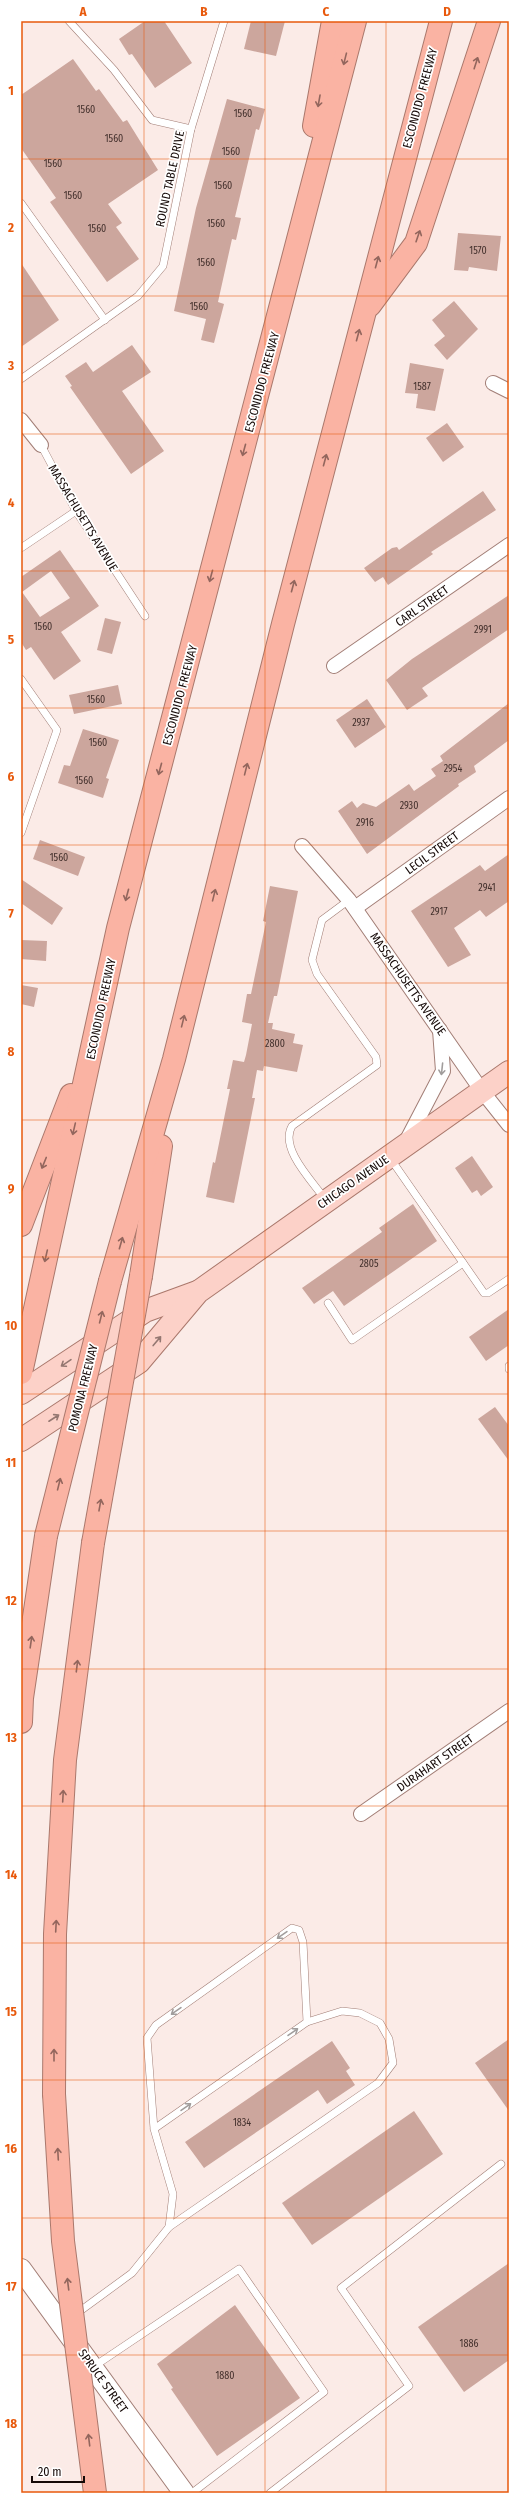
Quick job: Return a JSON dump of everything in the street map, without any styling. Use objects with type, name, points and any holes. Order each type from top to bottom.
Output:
[{"type":"highway","points":[[282,304],[333,21]]},
{"type":"highway","name":"ESCONDIDO FREEWAY","points":[[21,1374],[118,928],[282,304],[354,21]]},
{"type":"highway","name":"ESCONDIDO FREEWAY","points":[[174,1059],[440,21]]},
{"type":"highway","points":[[364,314],[416,243],[489,21]]},
{"type":"highway","points":[[21,1225],[27,1204],[95,1036]]},
{"type":"highway","points":[[96,2493],[63,2241],[54,2094],[55,1934],[65,1760],[93,1543],[141,1276],[174,1059]]},
{"type":"highway","name":"POMONA FREEWAY","points":[[21,1722],[22,1698],[46,1536],[110,1281],[174,1059]]},
{"type":"main road","name":"CHICAGO AVENUE","points":[[21,1440],[139,1362],[198,1292],[509,1072]]},
{"type":"main road","name":"CHICAGO AVENUE","points":[[21,1393],[145,1310],[198,1292]]},
{"type":"main road","name":"SPRUCE STREET","points":[[21,2269],[184,2493]]},
{"type":"street","points":[[493,382],[509,391]]},
{"type":"street","name":"MASSACHUSETTS AVENUE","points":[[21,420],[41,445]]},
{"type":"street","name":"CARL STREET","points":[[334,666],[509,545]]},
{"type":"street","name":"LECIL STREET","points":[[352,904],[509,798]]},
{"type":"street","name":"MASSACHUSETTS AVENUE","points":[[302,846],[352,904],[482,1091],[509,1126]]},
{"type":"street","points":[[396,1152],[443,1071],[440,1030]]},
{"type":"street","name":"DURAHART STREET","points":[[360,1814],[509,1712]]},
{"type":"lane","points":[[69,21],[114,70],[152,120],[191,129]]},
{"type":"lane","name":"ROUND TABLE DRIVE","points":[[21,379],[138,296],[163,266],[191,129],[224,21]]},
{"type":"lane","points":[[21,203],[105,320]]},
{"type":"lane","name":"MASSACHUSETTS AVENUE","points":[[41,445],[76,511],[145,616]]},
{"type":"lane","points":[[21,548],[76,511]]},
{"type":"lane","points":[[21,679],[57,730],[21,833]]},
{"type":"lane","points":[[326,1201],[290,1149],[288,1132],[292,1126],[377,1065],[376,1057],[317,974],[312,960],[322,920],[352,904]]},
{"type":"lane","points":[[396,1152],[463,1263],[486,1294],[509,1279]]},
{"type":"lane","points":[[328,1303],[352,1340],[463,1263]]},
{"type":"lane","points":[[169,2227],[173,2194],[154,2129],[147,2038],[156,2025],[292,1928],[299,1930],[303,1942],[307,2022]]},
{"type":"lane","points":[[62,2325],[132,2273],[169,2227],[378,2083],[393,2063],[389,2038],[380,2023],[360,2013],[342,2011],[307,2022],[154,2129]]},
{"type":"lane","points":[[270,2493],[409,2386],[341,2288],[501,2164]]},
{"type":"lane","points":[[93,2367],[239,2269],[324,2392],[192,2493]]},
{"type":"building","points":[[145,21],[164,21],[192,63],[155,88],[132,54],[129,55],[119,39]]},
{"type":"building","points":[[251,21],[285,21],[276,56],[244,49]]},
{"type":"building","points":[[73,59],[96,91],[99,89],[123,122],[127,120],[158,170],[108,204],[122,223],[116,227],[139,259],[107,282],[50,202],[56,198],[21,148],[21,95]]},
{"type":"building","points":[[227,99],[265,109],[259,130],[256,129],[235,217],[241,218],[236,240],[232,239],[218,302],[224,304],[214,343],[201,340],[206,319],[174,311],[196,208]]},
{"type":"building","points":[[458,233],[501,236],[497,271],[469,267],[468,271],[454,270]]},
{"type":"building","points":[[21,263],[59,320],[21,347]]},
{"type":"building","points":[[454,301],[478,329],[447,360],[434,345],[445,336],[432,320]]},
{"type":"building","points":[[132,345],[151,372],[122,391],[164,451],[131,474],[70,387],[72,386],[65,376],[86,362],[93,372]]},
{"type":"building","points":[[410,363],[444,369],[435,411],[416,408],[418,394],[405,393]]},
{"type":"building","points":[[447,423],[464,447],[443,462],[426,438]]},
{"type":"building","points":[[483,491],[496,510],[431,552],[433,554],[388,585],[383,577],[375,582],[364,568],[392,548],[397,547],[399,550]]},
{"type":"building","points":[[60,550],[99,606],[61,632],[81,661],[54,680],[31,647],[26,650],[21,642],[21,577]],"holes":[[[51,571],[70,598],[40,617],[22,592]]]},
{"type":"building","points":[[509,595],[509,629],[422,688],[428,696],[407,710],[386,680],[412,659]]},
{"type":"building","points":[[105,618],[121,622],[112,654],[97,650]]},
{"type":"building","points":[[118,685],[122,704],[74,714],[69,695]]},
{"type":"building","points":[[367,699],[386,727],[355,748],[336,720]]},
{"type":"building","points":[[509,703],[509,740],[474,766],[476,772],[458,784],[459,786],[367,854],[338,811],[352,801],[357,808],[363,803],[376,807],[409,784],[414,791],[436,776],[431,769],[443,761],[440,756]]},
{"type":"building","points":[[83,729],[119,740],[106,778],[109,779],[103,798],[58,783],[64,765],[70,766]]},
{"type":"building","points":[[40,840],[85,857],[78,876],[33,859]]},
{"type":"building","points":[[509,854],[509,901],[486,917],[480,910],[454,928],[471,955],[448,967],[411,911],[480,865],[485,871]]},
{"type":"building","points":[[21,879],[63,908],[52,925],[21,903]]},
{"type":"building","points":[[270,886],[298,891],[277,996],[274,996],[268,1023],[273,1023],[272,1029],[295,1034],[293,1043],[303,1045],[297,1072],[264,1066],[263,1071],[257,1070],[252,1098],[255,1098],[234,1203],[206,1197],[213,1162],[215,1163],[230,1089],[227,1089],[233,1060],[244,1062],[246,1055],[252,1024],[242,1022],[247,994],[251,994],[266,922],[263,921]]},
{"type":"building","points":[[21,940],[47,941],[46,961],[21,959]]},
{"type":"building","points":[[21,985],[38,988],[34,1007],[21,1004]]},
{"type":"building","points":[[472,1156],[493,1187],[481,1196],[477,1190],[472,1193],[455,1168]]},
{"type":"building","points":[[413,1204],[437,1241],[344,1306],[333,1291],[314,1304],[302,1288],[382,1232],[379,1228]]},
{"type":"building","points":[[509,1309],[509,1345],[486,1361],[469,1337]]},
{"type":"building","points":[[495,1407],[509,1426],[509,1461],[478,1419]]},
{"type":"building","points":[[509,2039],[509,2111],[475,2063]]},
{"type":"building","points":[[332,2041],[350,2068],[346,2071],[355,2085],[327,2104],[318,2090],[204,2168],[185,2142]]},
{"type":"building","points":[[414,2111],[443,2154],[312,2245],[282,2203]]},
{"type":"building","points":[[509,2263],[509,2360],[464,2392],[418,2327]]},
{"type":"building","points":[[235,2305],[300,2398],[217,2456],[171,2389],[173,2388],[157,2364]]}]
